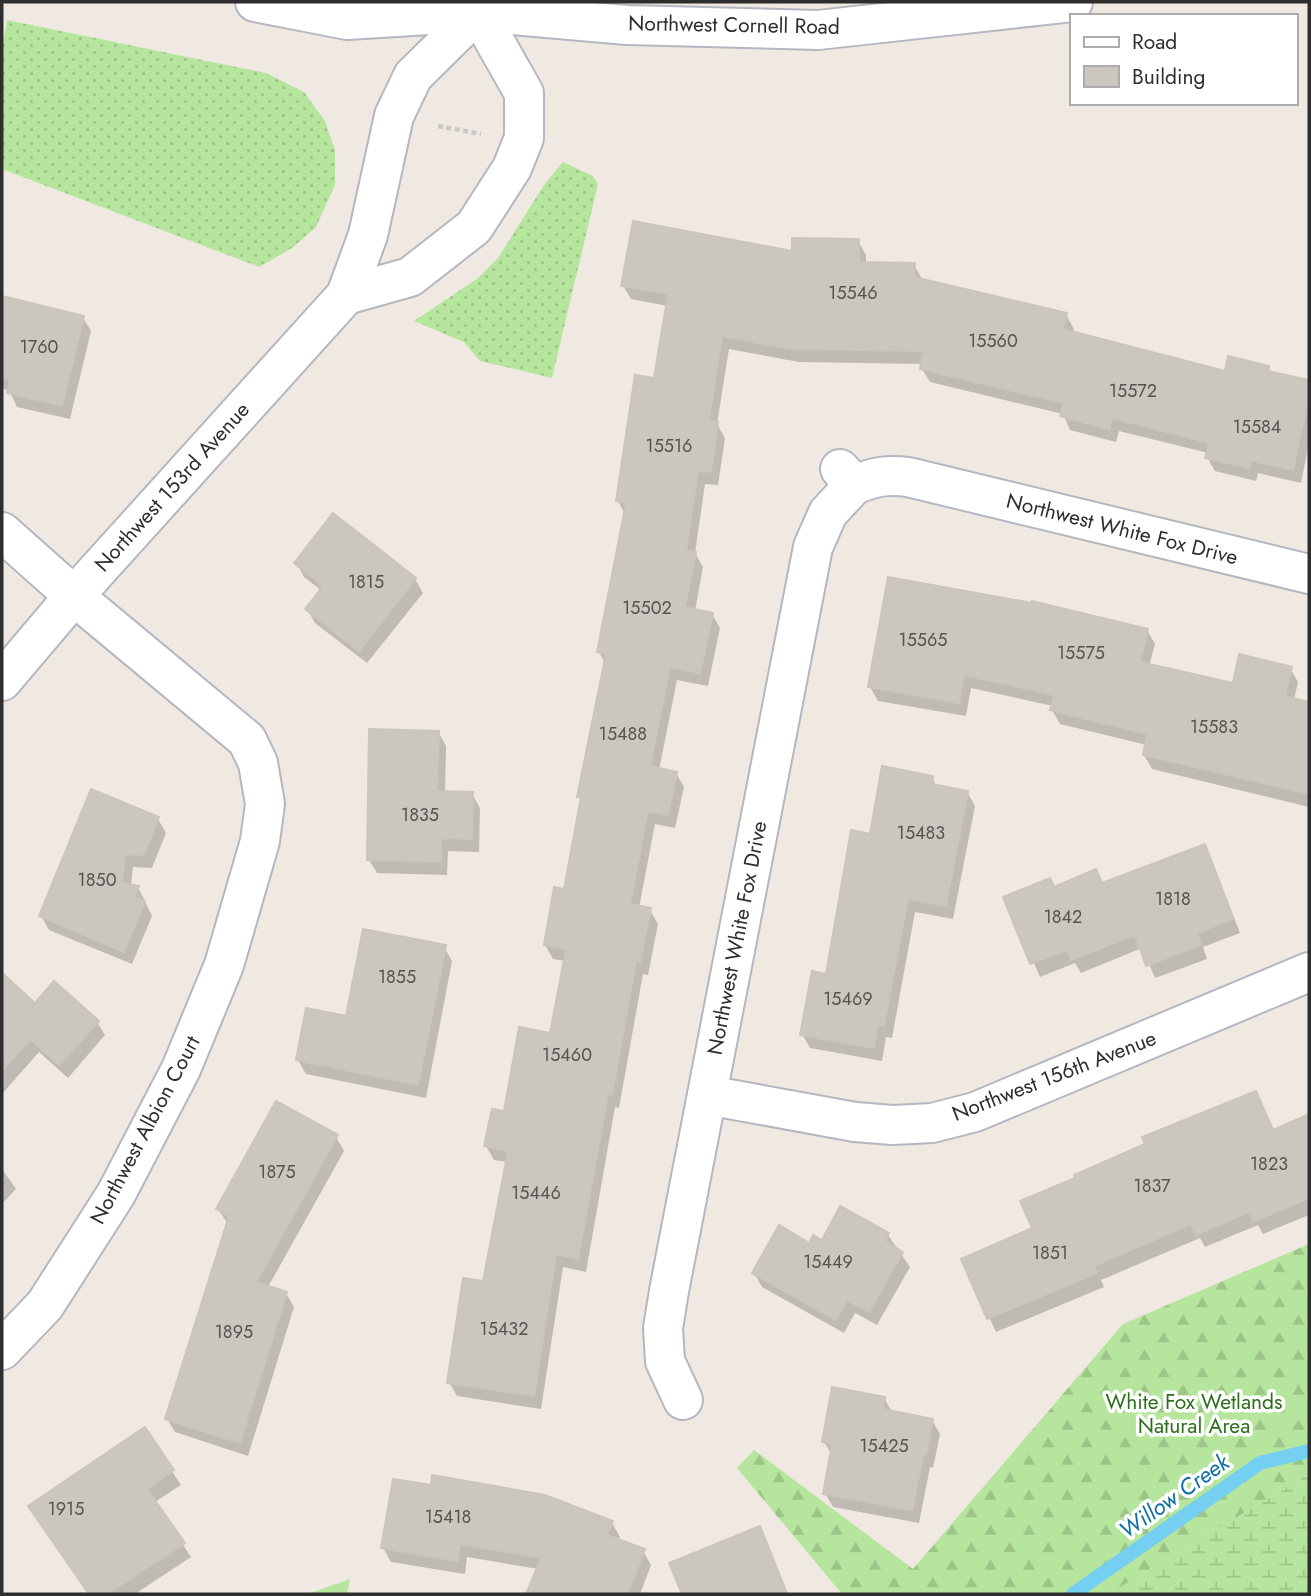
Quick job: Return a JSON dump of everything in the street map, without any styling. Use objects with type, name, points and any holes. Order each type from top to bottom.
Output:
[{"type":"street","name":"Northwest Cornell Road","points":[[255,2],[347,20],[473,5],[627,24],[818,30],[1073,2]]},
{"type":"street","name":"Northwest 153rd Avenue","points":[[2,681],[74,596],[346,295],[368,235],[394,116],[413,76],[473,5]]},
{"type":"street","points":[[346,295],[410,277],[474,227],[512,168],[524,138],[524,93],[473,5]]},
{"type":"street","name":"Northwest White Fox Drive","points":[[683,1401],[665,1361],[663,1328],[813,547],[847,477],[891,474],[908,477],[1309,574]]},
{"type":"street","name":"Northwest Albion Court","points":[[2,532],[74,596],[247,740],[258,763],[265,804],[260,841],[224,965],[181,1069],[116,1194],[45,1305],[2,1350]]},
{"type":"street","name":"Northwest 156th Avenue","points":[[707,1095],[855,1122],[893,1125],[932,1123],[975,1112],[1309,972]]},
{"type":"path","points":[[431,124],[492,136]]},
{"type":"green space","points":[[7,20],[266,73],[304,92],[325,121],[335,150],[335,185],[316,227],[292,248],[259,267],[2,169],[2,51]]},
{"type":"green space","points":[[563,162],[593,176],[598,184],[552,378],[480,361],[464,342],[414,321],[477,279],[498,258],[544,185]]},
{"type":"green space","name":"White Fox Wetlands Natural Area","points":[[1309,1244],[1309,1474],[1109,1594],[842,1594],[737,1468],[754,1450],[913,1569],[1123,1324]]},
{"type":"green space","points":[[1309,1474],[1309,1594],[1109,1594]]},
{"type":"green space","points":[[350,1579],[347,1594],[308,1594]]},
{"type":"building","points":[[633,221],[792,251],[792,238],[859,239],[859,262],[915,263],[914,277],[1067,313],[1063,329],[1225,371],[1228,356],[1269,366],[1268,371],[1309,380],[1309,397],[1293,470],[1250,460],[1249,468],[1205,458],[1209,443],[1112,418],[1109,429],[1060,416],[1064,403],[920,369],[924,351],[790,349],[722,336],[709,420],[718,422],[711,472],[698,471],[686,550],[696,552],[685,607],[713,613],[700,673],[670,667],[650,766],[677,772],[668,815],[648,811],[630,904],[651,908],[640,962],[636,961],[612,1095],[608,1094],[578,1259],[556,1254],[534,1396],[447,1383],[463,1278],[483,1281],[508,1151],[484,1146],[492,1109],[504,1111],[519,1027],[550,1033],[566,949],[544,945],[554,887],[564,889],[581,797],[577,797],[606,654],[597,652],[626,503],[616,501],[635,375],[654,378],[668,294],[621,286]]},
{"type":"building","points":[[2,296],[84,316],[62,406],[7,393],[10,380],[2,378]]},
{"type":"building","points":[[333,513],[416,578],[359,651],[305,609],[323,586],[294,563]]},
{"type":"building","points":[[888,577],[1032,601],[1148,629],[1140,662],[1233,683],[1239,654],[1292,667],[1285,696],[1309,702],[1309,794],[1143,755],[1147,734],[1050,710],[1054,695],[964,675],[959,703],[868,687]]},
{"type":"building","points":[[369,729],[439,731],[437,791],[473,792],[472,839],[441,838],[441,862],[367,860]]},
{"type":"building","points":[[882,766],[933,776],[932,784],[968,791],[946,906],[908,899],[884,1025],[878,1024],[874,1048],[800,1035],[812,971],[826,974],[851,830],[870,834]]},
{"type":"building","points":[[91,789],[159,817],[144,855],[125,854],[122,883],[139,886],[134,897],[145,901],[124,952],[39,916]]},
{"type":"building","points":[[1205,844],[1233,919],[1197,933],[1201,945],[1146,966],[1135,935],[1071,960],[1067,950],[1030,964],[1003,897],[1050,878],[1054,887],[1096,869],[1102,883]]},
{"type":"building","points":[[363,929],[446,945],[418,1085],[296,1060],[306,1008],[346,1016]]},
{"type":"building","points":[[2,973],[35,1003],[54,981],[99,1021],[59,1065],[30,1039],[2,1071]]},
{"type":"building","points":[[1256,1091],[1273,1130],[1309,1114],[1309,1198],[1253,1222],[1249,1212],[1196,1235],[1191,1224],[1094,1266],[1097,1273],[987,1319],[961,1259],[1032,1228],[1020,1201],[1145,1144],[1142,1137]]},
{"type":"building","points":[[276,1101],[338,1135],[256,1282],[287,1292],[240,1443],[165,1419],[229,1216],[216,1209]]},
{"type":"building","points":[[840,1206],[889,1233],[885,1241],[903,1252],[869,1312],[847,1300],[836,1320],[752,1273],[779,1225],[809,1243],[813,1235],[822,1240]]},
{"type":"building","points":[[832,1387],[885,1397],[883,1409],[933,1419],[912,1510],[823,1494],[832,1444],[822,1442]]},
{"type":"building","points":[[145,1427],[174,1470],[147,1489],[185,1543],[107,1594],[89,1594],[28,1506]]},
{"type":"building","points":[[432,1475],[545,1495],[613,1521],[607,1535],[645,1549],[627,1594],[526,1594],[541,1558],[460,1544],[457,1561],[381,1548],[393,1479],[431,1485]]},
{"type":"building","points":[[760,1526],[787,1594],[682,1594],[669,1563]]},
{"type":"waterway","name":"Willow Creek","points":[[1073,1594],[1260,1463],[1309,1451]]}]
